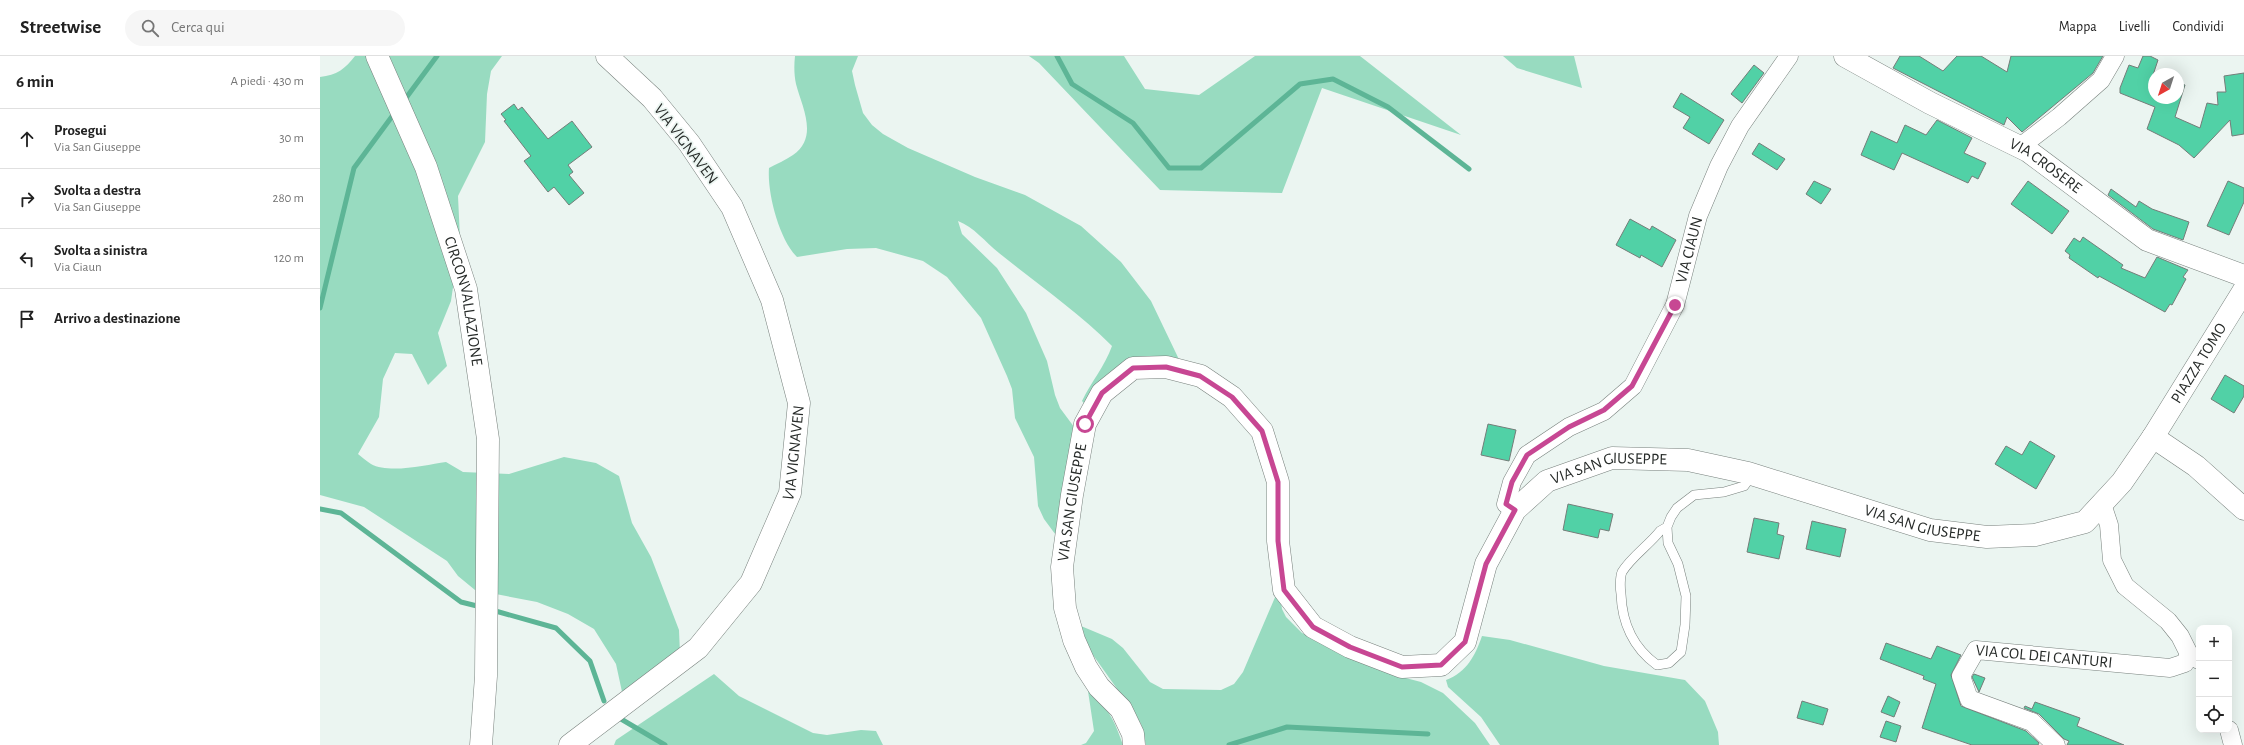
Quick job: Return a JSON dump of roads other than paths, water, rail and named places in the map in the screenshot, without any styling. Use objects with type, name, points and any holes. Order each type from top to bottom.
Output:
[{"type":"main road","name":"VIA VIGNAVEN","points":[[570,745],[698,648],[751,583],[790,493],[799,402],[772,300],[732,207],[689,144],[652,98],[607,56]]},
{"type":"main road","name":"VIA CROSERE","points":[[1845,56],[1930,103],[2020,147],[2147,240],[2244,276]]},
{"type":"main road","name":"CIRCONVALLAZIONE","points":[[380,60],[426,167],[466,289],[488,439],[486,676],[481,745]]},
{"type":"main road","name":"PIAZZA TOMO","points":[[2153,437],[2244,290]]},
{"type":"main road","name":"VIA SAN GIUSEPPE","points":[[1134,745],[1133,734],[1121,710],[1099,687],[1086,667],[1074,640],[1065,608],[1062,567],[1072,495],[1085,424],[1102,393],[1133,368],[1166,367],[1200,376],[1232,397],[1262,431],[1278,482],[1278,541],[1284,590],[1313,627],[1350,647],[1402,667],[1441,665],[1465,642],[1486,564],[1515,510],[1547,481],[1612,458],[1688,460],[1752,475],[1930,530],[1987,537],[2035,535],[2085,522],[2122,482],[2153,437]]},
{"type":"main road","points":[[2153,437],[2196,466],[2244,509]]},
{"type":"street","name":"VIA CIAUN","points":[[1515,510],[1506,504],[1512,482],[1527,455],[1569,427],[1604,410],[1632,386],[1675,305],[1698,216],[1719,166],[1740,126],[1789,56]]},
{"type":"street","points":[[2020,147],[2059,117],[2101,80],[2115,56]]},
{"type":"street","name":"VIA COL DEI CANTURI","points":[[2056,745],[2032,722],[1969,699],[1961,676],[1976,650],[2170,668],[2185,663],[2194,657],[2180,636],[2168,622],[2125,586],[2112,560],[2109,524],[2102,504]]},
{"type":"street","points":[[2230,733],[2233,745]]},
{"type":"lane","points":[[1667,527],[1660,531],[1622,573],[1620,589],[1621,612],[1636,644],[1646,658],[1657,665],[1669,663],[1681,652],[1685,625],[1686,596],[1678,564],[1668,543],[1667,527],[1677,508],[1694,495],[1724,492],[1744,486],[1752,475]]},
{"type":"waterway","points":[[403,102],[437,56]]},
{"type":"waterway","points":[[1057,56],[1072,84],[1133,123],[1169,168],[1201,168],[1300,84],[1333,79],[1388,107],[1469,169]]},
{"type":"waterway","points":[[320,308],[354,168],[396,111]]},
{"type":"waterway","points":[[320,509],[341,513],[461,602],[481,607]]},
{"type":"waterway","points":[[492,610],[556,628],[590,661],[604,701]]},
{"type":"waterway","points":[[621,719],[665,745]]},
{"type":"waterway","points":[[1229,745],[1287,727],[1428,734]]}]
